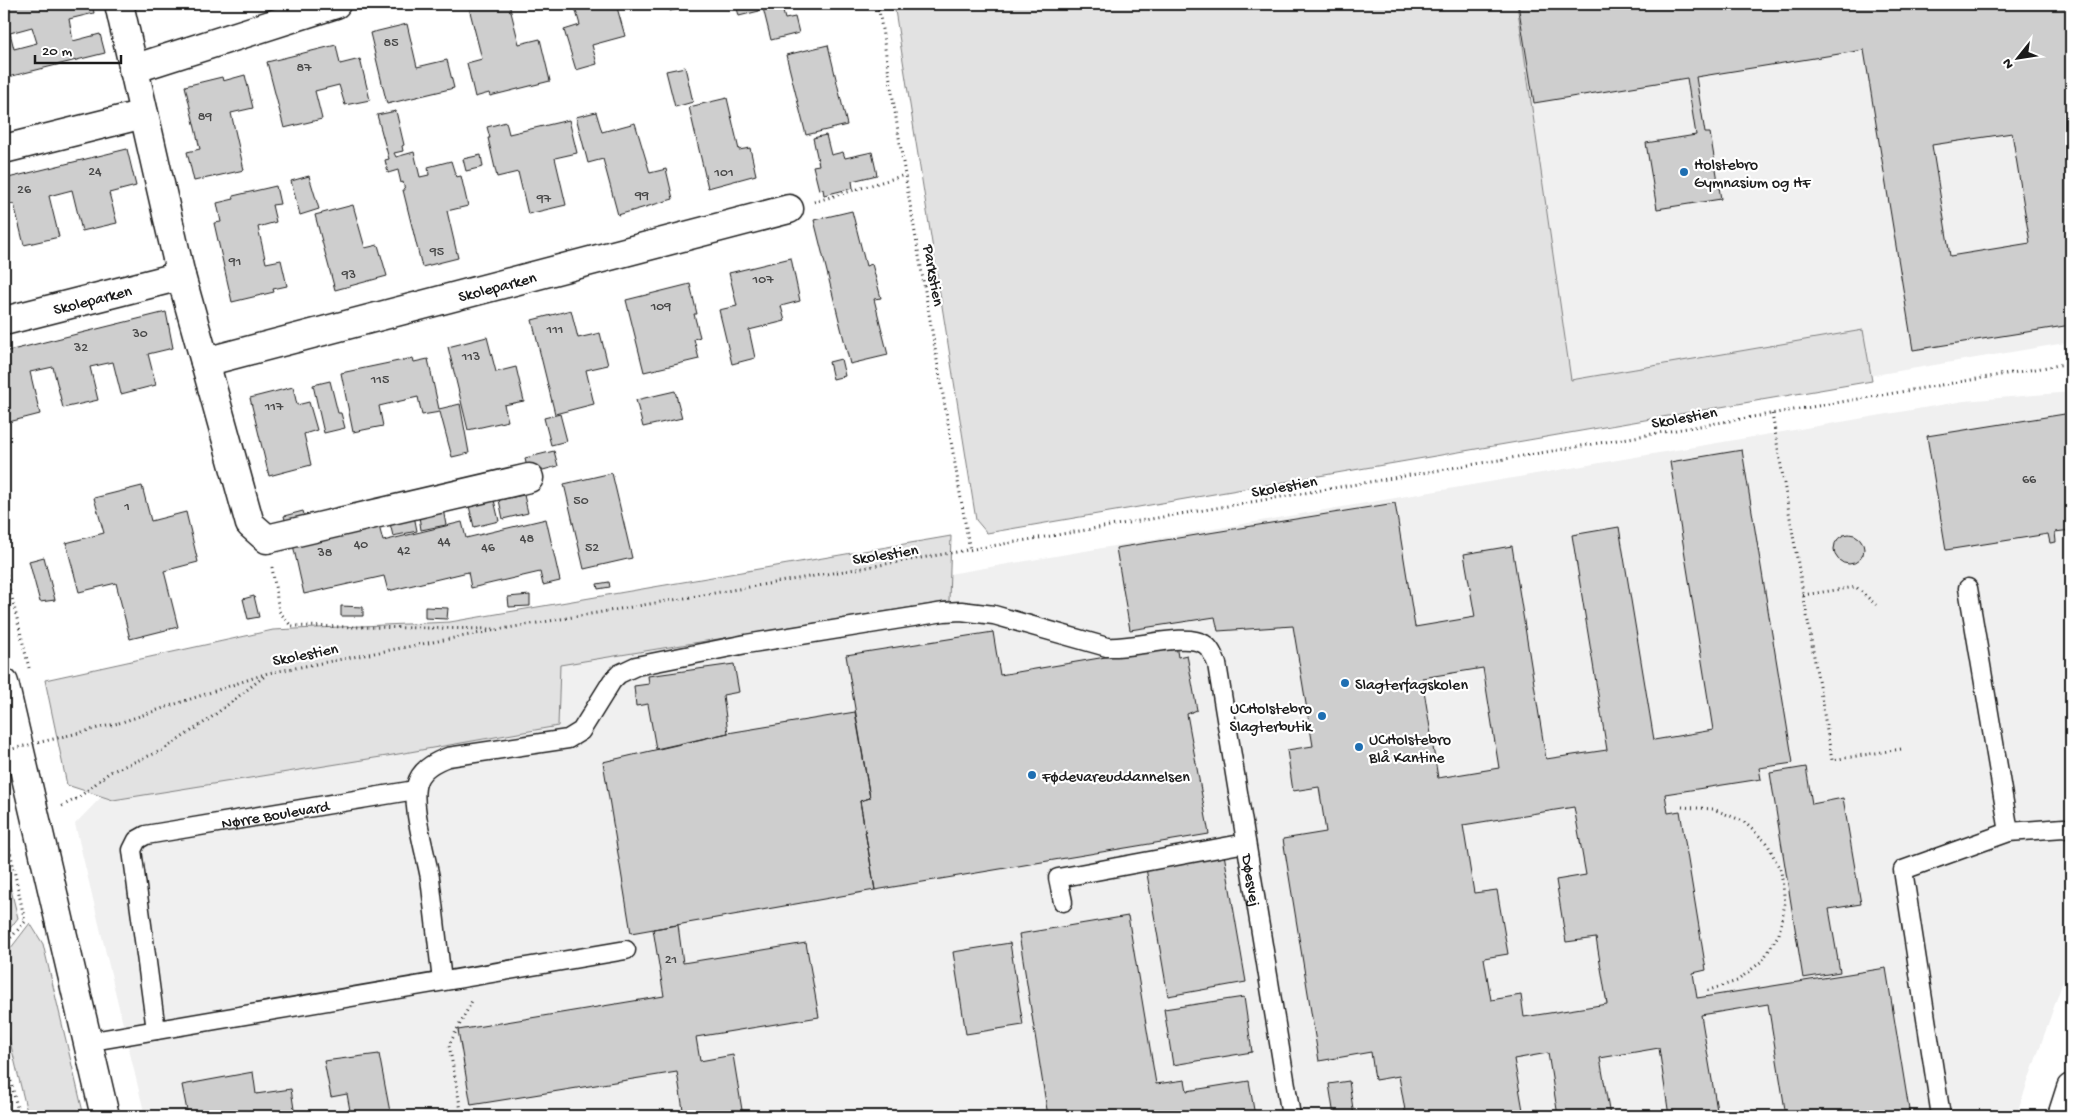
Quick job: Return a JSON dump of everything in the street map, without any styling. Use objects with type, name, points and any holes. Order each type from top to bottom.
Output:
[{"type":"street","points":[[119,4],[181,276],[250,524],[267,539],[529,478]]},
{"type":"street","points":[[133,69],[336,4]]},
{"type":"street","points":[[4,149],[144,114]]},
{"type":"street","name":"Skoleparken","points":[[205,362],[789,209]]},
{"type":"street","name":"Skoleparken","points":[[4,321],[181,276]]},
{"type":"street","points":[[4,683],[105,1116]]},
{"type":"street","points":[[2062,1116],[2071,1088]]},
{"type":"lane","points":[[1968,588],[2010,832]]},
{"type":"lane","name":"Døesvej","points":[[415,790],[418,779],[425,771],[448,757],[568,739],[581,731],[612,681],[626,670],[636,666],[746,644],[944,612],[961,612],[994,615],[1107,647],[1122,648],[1187,638],[1206,645],[1217,664],[1291,1116]]},
{"type":"lane","points":[[415,790],[429,877],[442,982]]},
{"type":"lane","name":"Nørre Boulevard","points":[[156,1030],[132,850],[137,840],[146,835],[415,790]]},
{"type":"lane","points":[[1941,1116],[1903,870],[2010,832],[2064,828],[2071,830]]},
{"type":"lane","points":[[1063,902],[1058,878],[1246,843]]},
{"type":"lane","points":[[87,1042],[626,950]]},
{"type":"path","name":"Parkstien","points":[[878,4],[905,174],[970,551]]},
{"type":"path","points":[[789,209],[905,174]]},
{"type":"path","name":"Skolestien","points":[[4,751],[119,723],[268,673],[502,630],[2071,363]]},
{"type":"path","points":[[1772,414],[1832,760],[1901,748]]},
{"type":"path","name":"Skolestien","points":[[267,539],[279,611],[291,626],[502,630]]},
{"type":"path","points":[[1804,595],[1856,587],[1876,605]]},
{"type":"path","points":[[62,806],[78,798],[110,772],[163,750],[208,720],[268,673]]},
{"type":"path","points":[[1682,807],[1714,809],[1743,821],[1767,843],[1782,871],[1785,903],[1779,934],[1775,941],[1762,961],[1736,981],[1706,991]]},
{"type":"path","points":[[4,945],[26,922],[6,832]]},
{"type":"path","points":[[462,1116],[449,1045],[486,974]]},
{"type":"path","points":[[4,1052],[19,1116]]},
{"type":"shaded area","points":[[894,4],[1517,4],[1571,380],[1863,330],[1872,381],[987,533],[976,520]]},
{"type":"shaded area","points":[[898,4],[2071,4],[2071,342],[982,525]]},
{"type":"shaded area","points":[[2071,392],[2071,958],[2016,1116],[145,1116],[75,824],[111,787],[298,685],[1964,401]]},
{"type":"shaded area","points":[[951,536],[949,601],[560,665],[558,726],[387,756],[113,800],[67,785],[45,680],[273,630],[450,622]]},
{"type":"shaded area","points":[[4,861],[18,918],[4,936]]},
{"type":"shaded area","points":[[30,923],[43,944],[84,1116],[28,1116],[4,1017],[4,957]]},
{"type":"shaded area","points":[[4,1088],[11,1116],[4,1116]]},
{"type":"building","points":[[22,4],[92,4],[94,13],[69,19],[73,41],[100,34],[105,53],[4,78],[4,8]],"holes":[[[32,27],[37,43],[14,49],[10,33]]]},
{"type":"building","points":[[468,4],[509,4],[519,44],[540,39],[550,81],[490,96],[489,93],[475,97],[467,63],[482,59]]},
{"type":"building","points":[[574,4],[616,4],[625,36],[592,45],[597,64],[576,70],[564,30],[580,25]]},
{"type":"building","points":[[668,4],[699,4],[670,11]]},
{"type":"building","points":[[736,4],[757,4],[759,11],[739,16]]},
{"type":"building","points":[[762,4],[781,4],[785,19],[795,17],[799,33],[771,40]]},
{"type":"building","name":"Holstebro Gymnasium og HF","points":[[1518,4],[1781,4],[1781,6],[1796,4],[2071,4],[2071,325],[1913,350],[1864,50],[1696,77],[1705,133],[1710,133],[1721,199],[1657,209],[1646,143],[1696,135],[1687,78],[1534,103]],"holes":[[[2012,133],[2030,243],[1950,256],[1932,145]]]},
{"type":"building","points":[[407,24],[417,67],[447,60],[454,88],[387,104],[370,33]]},
{"type":"building","points":[[336,45],[340,64],[360,59],[370,100],[345,105],[339,85],[315,91],[322,119],[284,128],[267,62]]},
{"type":"building","points":[[828,45],[847,125],[806,135],[786,55]]},
{"type":"building","points":[[685,67],[693,102],[675,107],[666,71]]},
{"type":"building","points":[[245,75],[253,108],[231,113],[244,170],[194,181],[187,152],[200,149],[185,86],[222,77],[223,81]]},
{"type":"building","points":[[727,98],[739,150],[750,148],[756,175],[708,188],[689,107]]},
{"type":"building","points":[[396,111],[404,145],[402,146],[403,151],[394,153],[396,157],[414,152],[420,177],[429,175],[428,167],[451,161],[456,177],[461,176],[468,206],[447,211],[458,258],[422,267],[403,190],[405,190],[403,182],[401,183],[398,170],[388,173],[385,160],[389,159],[377,115]]},
{"type":"building","points":[[596,112],[602,132],[635,123],[650,173],[666,169],[673,199],[618,215],[603,159],[588,163],[576,117]]},
{"type":"building","points":[[569,120],[577,153],[555,158],[566,205],[528,214],[518,172],[497,177],[487,127],[506,122],[509,134]]},
{"type":"building","points":[[826,135],[831,155],[843,152],[845,158],[872,152],[877,175],[852,181],[853,188],[824,195],[823,189],[819,190],[813,166],[819,165],[813,138]]},
{"type":"building","points":[[127,149],[136,186],[109,193],[117,223],[82,231],[72,190],[49,196],[59,237],[24,245],[14,204],[4,206],[4,179]]},
{"type":"building","points":[[481,155],[483,167],[466,171],[463,159]]},
{"type":"building","points":[[309,176],[319,209],[300,215],[291,181]]},
{"type":"building","points":[[276,186],[280,204],[272,205],[276,222],[258,227],[266,263],[281,260],[287,286],[273,289],[274,292],[232,302],[214,223],[221,222],[217,203],[234,199],[233,196]]},
{"type":"building","points":[[353,205],[365,248],[378,245],[387,276],[335,290],[315,215]]},
{"type":"building","points":[[852,211],[866,266],[872,264],[881,298],[874,299],[888,355],[850,364],[814,220]]},
{"type":"building","points":[[791,258],[800,301],[781,306],[785,321],[749,330],[755,358],[732,364],[719,310],[737,306],[729,273]]},
{"type":"building","points":[[690,284],[697,314],[694,314],[700,337],[694,339],[699,359],[644,372],[626,300]]},
{"type":"building","points":[[571,310],[578,338],[600,333],[608,365],[586,370],[594,404],[555,414],[532,320]]},
{"type":"building","points":[[166,312],[173,348],[148,354],[156,385],[121,394],[113,362],[90,367],[98,400],[63,408],[53,367],[30,372],[40,414],[5,423],[4,352]]},
{"type":"building","points":[[487,337],[496,372],[516,367],[524,401],[504,405],[508,421],[468,430],[448,347]]},
{"type":"building","points":[[413,358],[414,362],[428,359],[439,409],[460,404],[469,453],[452,457],[440,412],[422,415],[418,397],[379,406],[383,426],[353,432],[341,373]]},
{"type":"building","points":[[841,359],[845,376],[833,379],[829,362]]},
{"type":"building","points":[[330,381],[338,413],[341,413],[345,428],[324,433],[313,385]]},
{"type":"building","points":[[293,387],[297,405],[309,402],[317,430],[304,434],[311,465],[269,476],[250,398]]},
{"type":"building","points":[[675,391],[682,418],[643,427],[636,400]]},
{"type":"building","points":[[2071,413],[2071,530],[2055,532],[2056,542],[2050,543],[2048,534],[1946,550],[1927,436]]},
{"type":"building","points":[[560,414],[567,441],[551,445],[544,418]]},
{"type":"building","points":[[1742,450],[1793,763],[1759,768],[1761,779],[1665,794],[1668,813],[1680,811],[1706,970],[1693,973],[1697,998],[1886,968],[1910,1116],[1786,1116],[1768,1004],[1701,1015],[1718,1116],[1669,1116],[1659,1048],[1600,1058],[1610,1116],[1558,1116],[1548,1053],[1514,1059],[1524,1116],[1406,1116],[1399,1076],[1375,1080],[1371,1052],[1319,1061],[1283,839],[1326,832],[1319,787],[1293,791],[1287,750],[1313,746],[1293,626],[1218,631],[1215,617],[1130,630],[1116,548],[1395,503],[1415,627],[1475,617],[1464,554],[1512,546],[1546,759],[1607,750],[1572,535],[1619,527],[1654,740],[1713,730],[1670,462]],"holes":[[[1483,668],[1499,768],[1438,778],[1422,678]],[[1574,807],[1586,875],[1556,880],[1566,942],[1596,938],[1607,1004],[1524,1017],[1521,995],[1491,1000],[1484,958],[1508,954],[1497,890],[1474,893],[1463,825]]]},
{"type":"building","points":[[554,451],[558,466],[528,474],[525,458]]},
{"type":"building","points":[[612,473],[632,558],[584,569],[564,484]]},
{"type":"building","points":[[142,486],[151,521],[186,512],[198,562],[164,571],[178,627],[130,639],[116,583],[79,592],[66,543],[104,533],[94,498]]},
{"type":"building","points":[[524,495],[528,513],[503,519],[499,500]]},
{"type":"building","points":[[494,500],[499,521],[474,527],[469,506]]},
{"type":"building","points":[[442,504],[446,525],[421,530],[418,509]]},
{"type":"building","points":[[413,510],[417,531],[393,536],[388,515]]},
{"type":"building","points":[[303,511],[306,522],[287,527],[284,516]]},
{"type":"building","points":[[546,519],[560,581],[543,585],[540,572],[471,588],[468,572],[388,591],[384,576],[304,594],[293,545],[379,526],[383,541],[462,522],[466,538]]},
{"type":"building","points":[[1849,534],[1860,538],[1864,549],[1860,560],[1849,564],[1838,560],[1834,549],[1838,538]]},
{"type":"building","points":[[44,557],[55,600],[40,602],[29,561]]},
{"type":"building","points":[[609,582],[610,587],[598,589],[597,584]]},
{"type":"building","points":[[530,595],[530,606],[509,607],[508,597]]},
{"type":"building","points":[[254,596],[259,617],[248,619],[243,599]]},
{"type":"building","points":[[341,606],[363,607],[363,616],[341,616]]},
{"type":"building","points":[[425,607],[448,608],[447,619],[425,618]]},
{"type":"building","name":"Fødevareuddannelsen","points":[[993,632],[1000,675],[1176,645],[1178,657],[1187,655],[1197,710],[1187,714],[1209,834],[875,890],[860,801],[870,798],[846,655]]},
{"type":"building","points":[[734,664],[739,692],[723,695],[728,733],[656,749],[648,704],[636,706],[634,686],[649,684],[648,676]]},
{"type":"building","points":[[855,712],[870,798],[860,801],[875,890],[631,933],[603,762],[728,733]]},
{"type":"building","points":[[1806,767],[1812,804],[1843,798],[1861,904],[1829,909],[1840,972],[1803,978],[1770,773]]},
{"type":"building","points":[[1224,854],[1246,982],[1168,996],[1146,868]]},
{"type":"building","points":[[1128,916],[1156,1084],[1185,1080],[1187,1091],[1249,1081],[1255,1116],[1048,1116],[1019,934]]},
{"type":"building","points":[[678,925],[683,963],[806,943],[819,1017],[696,1037],[700,1061],[733,1055],[743,1116],[684,1116],[677,1072],[471,1105],[458,1030],[664,996],[653,929]]},
{"type":"building","points":[[1010,943],[1023,1025],[966,1034],[953,952]]},
{"type":"building","points":[[1244,997],[1252,1052],[1173,1065],[1164,1009]]},
{"type":"building","points":[[379,1054],[390,1112],[351,1116],[347,1094],[331,1097],[324,1061]]},
{"type":"building","points":[[253,1072],[256,1094],[291,1089],[295,1116],[188,1116],[182,1085]]},
{"type":"building","points":[[1349,1081],[1354,1116],[1334,1116],[1329,1084]]},
{"type":"place","name":"Holstebro Gymnasium og HF","points":[[1684,172]]},
{"type":"place","name":"Slagterfagskolen","points":[[1345,683]]},
{"type":"place","name":"UCHolstebro Slagterbutik","points":[[1322,716]]},
{"type":"place","name":"UCHolstebro Blå Kantine","points":[[1359,747]]},
{"type":"place","name":"Fødevareuddannelsen","points":[[1032,775]]}]
